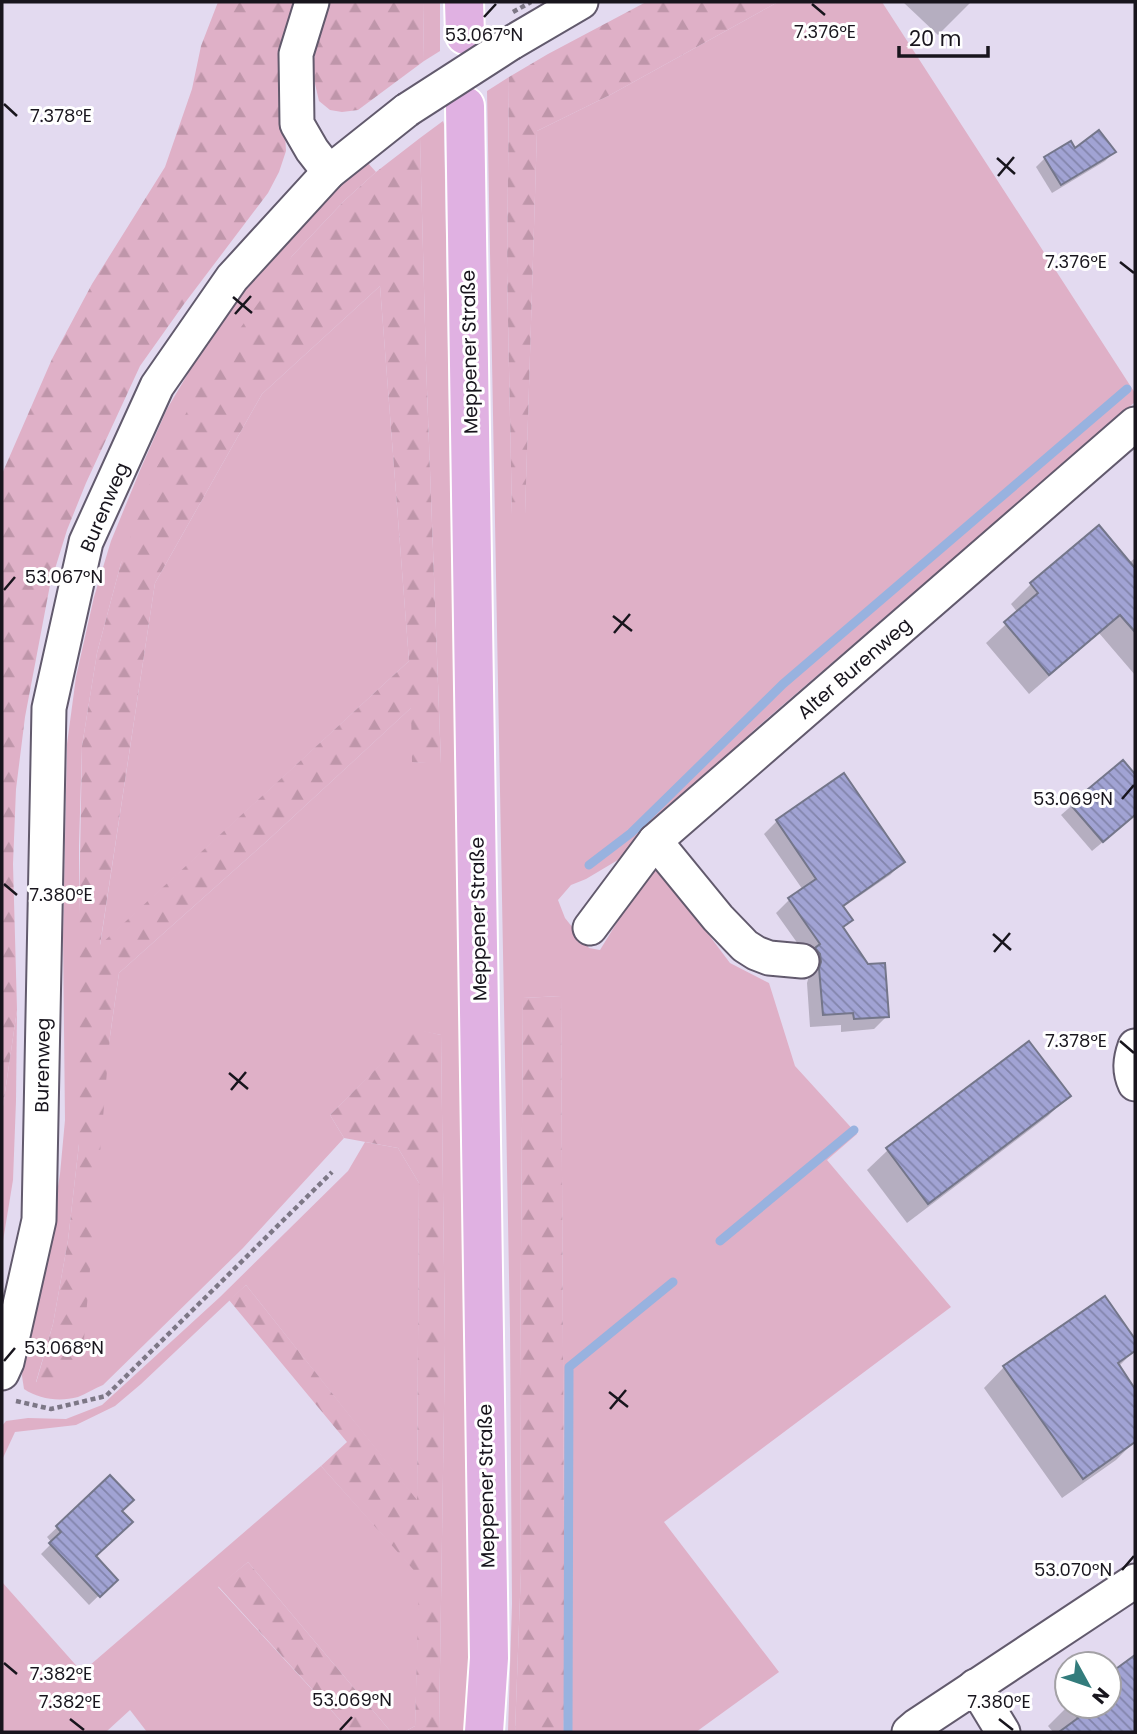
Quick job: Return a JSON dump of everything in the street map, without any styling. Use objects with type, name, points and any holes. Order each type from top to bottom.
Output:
[{"type":"main road","name":"Meppener Straße","points":[[465,106],[489,1658],[484,1732]]},
{"type":"street","points":[[312,2],[296,54],[297,124],[329,172]]},
{"type":"street","name":"Burenweg","points":[[8,1387],[6,1362],[39,1220],[49,708],[86,542],[157,386],[232,278],[329,172],[407,110],[581,2]]},
{"type":"street","name":"Alter Burenweg","points":[[590,928],[655,841],[1135,424]]},
{"type":"street","points":[[655,841],[718,919],[745,946],[769,958],[802,961]]},
{"type":"street","points":[[1135,1046],[1130,1069],[1135,1084]]},
{"type":"street","points":[[909,1732],[1135,1580]]},
{"type":"street","points":[[975,1686],[1003,1732]]},
{"type":"path","points":[[8,1387],[51,1409],[106,1396],[332,1172]]},
{"type":"green space","points":[[218,2],[300,2],[284,115],[286,151],[268,193],[140,366],[86,483],[67,530],[50,585],[25,717],[16,789],[13,864],[17,1010],[2,1113],[2,474],[52,359],[92,284],[165,167],[192,89],[201,46]]},
{"type":"green space","points":[[327,2],[423,2],[424,61],[358,110],[330,110],[319,101],[312,71]]},
{"type":"green space","points":[[423,2],[440,2],[440,51],[424,61]]},
{"type":"green space","points":[[646,2],[778,2],[610,95],[537,131],[525,515],[512,515],[507,271],[509,77]]},
{"type":"green space","points":[[778,2],[882,2],[1135,393],[1135,402],[754,730],[670,819],[638,848],[571,885],[558,900],[565,918],[589,948],[600,950],[651,867],[663,874],[730,963],[769,983],[795,1066],[857,1134],[827,1160],[951,1307],[664,1522],[779,1672],[696,1732],[563,1732],[561,996],[523,998],[521,1570],[515,1732],[508,1732],[512,1604],[510,1329],[487,91],[509,77],[507,271],[512,515],[525,514],[537,131],[610,95]]},
{"type":"green space","points":[[443,121],[470,1605],[467,1732],[439,1732],[445,1343],[441,1035],[416,1030],[330,1115],[344,1138],[243,1248],[103,1385],[78,1397],[50,1399],[24,1389],[22,1376],[50,1237],[65,1120],[63,936],[67,744],[76,677],[94,597],[111,541],[141,468],[167,409],[196,360],[247,287],[288,239],[367,162],[376,172],[345,200],[292,256],[121,563],[97,653],[82,746],[79,846],[79,1144],[68,1240],[53,1324],[36,1382],[60,1389],[119,973],[412,707],[412,762],[441,763],[420,138]]},
{"type":"green space","points":[[420,138],[441,764],[412,762],[411,708],[119,973],[110,1036],[82,1363],[60,1390],[36,1383],[53,1324],[68,1240],[79,1144],[82,746],[97,653],[121,563],[155,470],[208,373],[292,256],[345,200]],"holes":[[[380,286],[409,661],[100,945],[155,583],[262,394]]]},
{"type":"green space","points":[[380,286],[409,661],[100,946],[155,583],[262,394]]},
{"type":"green space","points":[[561,996],[565,1702],[563,1732],[515,1732],[521,1570],[523,998]]},
{"type":"green space","points":[[17,1010],[13,1180],[2,1247],[2,1113]]},
{"type":"green space","points":[[416,1029],[441,1035],[445,1343],[439,1732],[404,1732],[415,1726],[419,1576],[321,1466],[347,1442],[229,1300],[246,1285],[417,1500],[419,1183],[398,1148],[344,1138],[330,1115]]},
{"type":"green space","points":[[365,1142],[398,1148],[419,1183],[417,1501],[246,1285],[115,1406],[76,1425],[15,1432],[2,1460],[2,1426],[6,1421],[28,1418],[66,1419],[102,1405],[220,1297],[348,1171]]},
{"type":"green space","points":[[321,1466],[420,1576],[415,1726],[404,1732],[391,1732],[248,1562],[218,1587],[351,1732],[147,1732],[130,1710],[108,1732],[2,1732],[2,1582],[82,1672]]},
{"type":"green space","points":[[248,1562],[391,1732],[351,1732],[218,1586]]},
{"type":"building","points":[[1099,130],[1116,152],[1061,185],[1044,157],[1071,141],[1075,148]]},
{"type":"building","points":[[1099,525],[1135,568],[1135,632],[1120,615],[1049,675],[1004,622],[1038,593],[1030,583]]},
{"type":"building","points":[[1123,760],[1135,774],[1135,815],[1103,842],[1070,804]]},
{"type":"building","points":[[844,773],[905,862],[843,906],[853,920],[843,927],[868,964],[885,963],[889,1017],[854,1019],[853,1013],[823,1015],[819,968],[821,962],[820,954],[815,948],[820,944],[788,898],[816,879],[776,820]]},
{"type":"building","points":[[1029,1041],[1071,1096],[928,1204],[886,1148]]},
{"type":"building","points":[[1105,1296],[1135,1339],[1135,1351],[1118,1363],[1135,1389],[1135,1442],[1083,1479],[1003,1366]]},
{"type":"building","points":[[110,1475],[134,1500],[122,1511],[133,1522],[96,1556],[118,1580],[100,1597],[49,1543],[61,1532],[56,1526]]},
{"type":"building","points":[[1135,1655],[1135,1732],[1059,1732],[1075,1720],[1123,1720],[1123,1664]]},
{"type":"waterway","points":[[589,865],[631,833],[783,684],[1127,389]]},
{"type":"waterway","points":[[720,1241],[854,1130]]},
{"type":"waterway","points":[[568,1732],[569,1367],[673,1282]]}]
